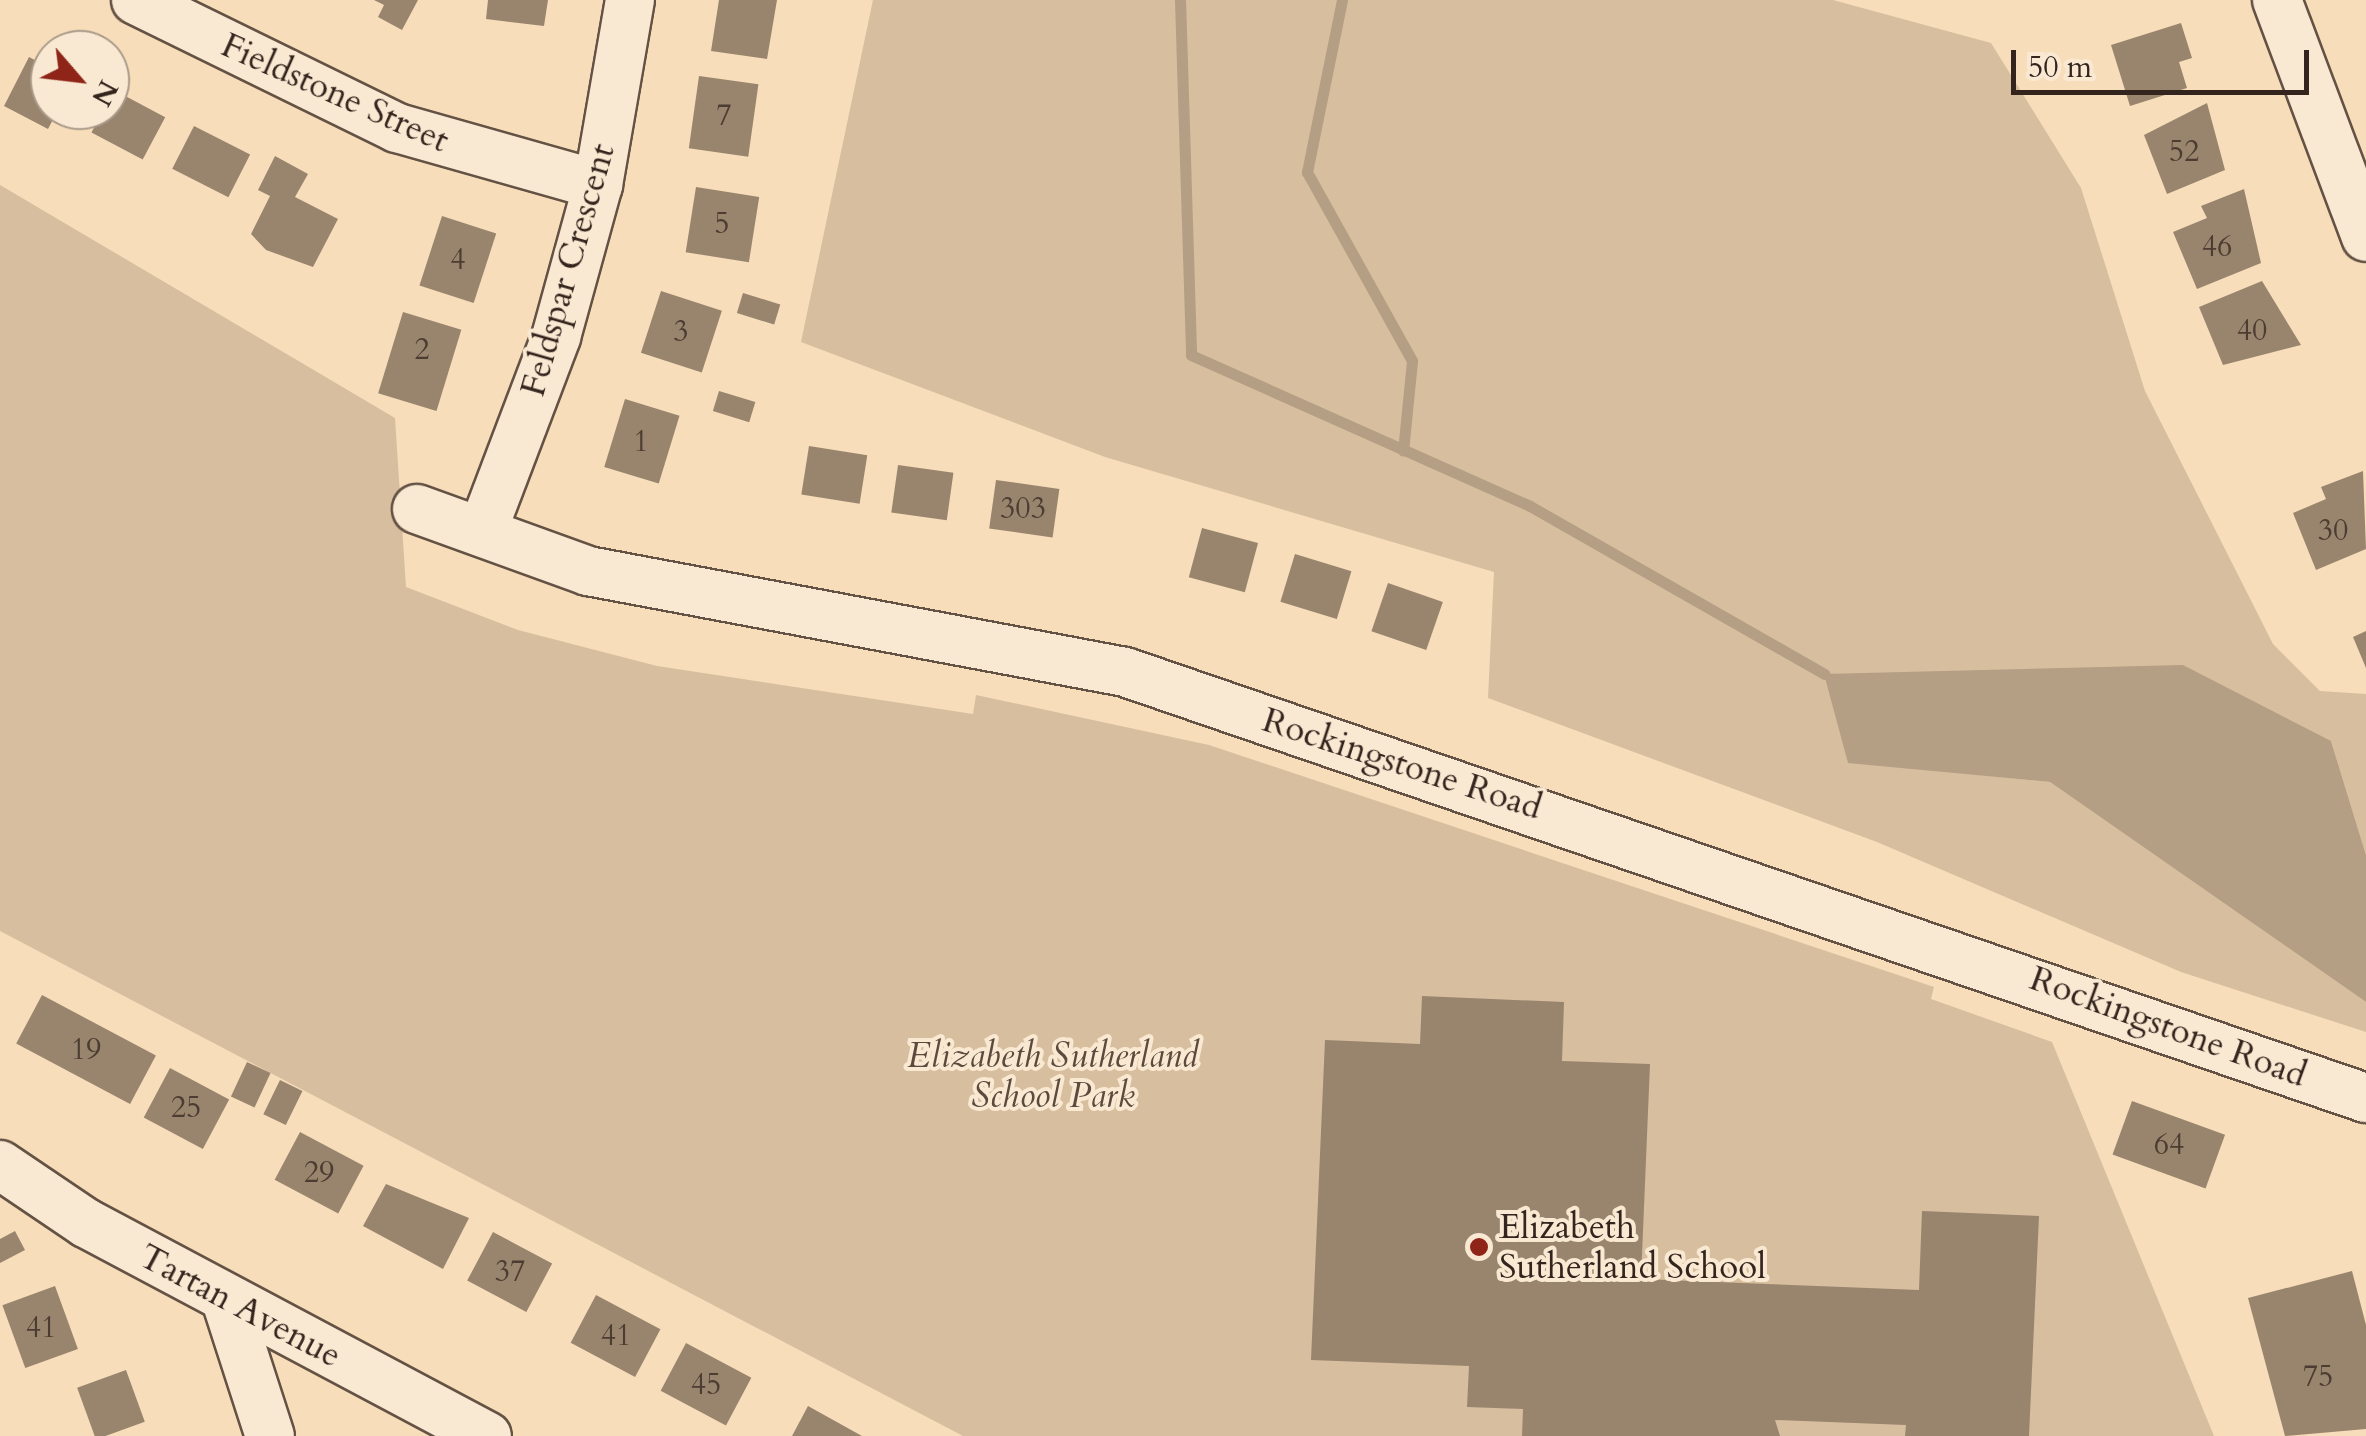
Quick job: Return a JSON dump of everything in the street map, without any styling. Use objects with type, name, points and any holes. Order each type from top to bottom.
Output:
[{"type":"street","name":"Fieldstone Street","points":[[136,0],[397,128],[598,184]]},
{"type":"street","name":"Feldspar Crescent","points":[[482,532],[556,338],[598,184],[630,0]]},
{"type":"street","points":[[2277,0],[2366,238]]},
{"type":"street","name":"Rockingstone Road","points":[[417,509],[588,571],[1125,672],[2366,1098]]},
{"type":"street","name":"Tartan Avenue","points":[[0,1164],[46,1200],[226,1300],[487,1436]]},
{"type":"street","points":[[226,1300],[270,1436]]},
{"type":"green space","points":[[873,0],[1833,0],[1991,43],[2081,188],[2145,391],[2273,644],[2320,691],[2366,694],[2366,855],[2331,741],[1825,674],[1848,762],[2050,782],[2366,1002],[2366,1032],[2181,972],[1877,842],[1488,698],[1494,572],[1105,457],[801,342]]},
{"type":"green space","name":"Elizabeth Sutherland School Park","points":[[0,185],[395,418],[406,587],[518,630],[657,666],[973,714],[976,695],[1209,745],[1934,987],[1931,999],[2052,1042],[2214,1436],[963,1436],[0,931]]},
{"type":"shaded area","points":[[2183,665],[2331,741],[2366,855],[2366,1002],[2050,782],[1848,763],[1824,674]]},
{"type":"building","points":[[374,0],[418,0],[402,30],[378,17],[384,5]]},
{"type":"building","points":[[488,0],[548,0],[544,26],[486,19]]},
{"type":"building","points":[[719,0],[777,0],[767,59],[711,51]]},
{"type":"building","points":[[2181,23],[2192,58],[2179,62],[2187,88],[2130,106],[2111,45]]},
{"type":"building","points":[[29,57],[30,120],[4,106]]},
{"type":"building","points":[[699,76],[758,84],[748,157],[689,148]]},
{"type":"building","points":[[130,99],[165,117],[143,160],[91,132],[130,130]]},
{"type":"building","points":[[2207,103],[2225,170],[2167,194],[2144,135]]},
{"type":"building","points":[[194,126],[250,155],[228,197],[172,169]]},
{"type":"building","points":[[275,156],[308,174],[295,197],[338,219],[313,267],[266,250],[251,234],[270,196],[258,190]]},
{"type":"building","points":[[696,187],[759,197],[749,262],[686,252]]},
{"type":"building","points":[[2244,189],[2261,263],[2197,289],[2173,232],[2207,218],[2201,206]]},
{"type":"building","points":[[442,216],[496,234],[474,303],[419,285]]},
{"type":"building","points":[[2262,281],[2301,345],[2223,365],[2199,307]]},
{"type":"building","points":[[661,291],[722,311],[702,373],[641,353]]},
{"type":"building","points":[[743,293],[780,304],[774,324],[737,313]]},
{"type":"building","points":[[403,312],[461,330],[436,411],[378,393]]},
{"type":"building","points":[[719,391],[755,402],[749,422],[713,411]]},
{"type":"building","points":[[625,399],[680,416],[659,484],[604,467]]},
{"type":"building","points":[[809,446],[867,455],[860,504],[801,494]]},
{"type":"building","points":[[898,465],[953,473],[947,520],[891,513]]},
{"type":"building","points":[[2363,471],[2366,549],[2316,570],[2293,513],[2326,499],[2321,487]]},
{"type":"building","points":[[996,480],[1059,489],[1053,537],[989,529]]},
{"type":"building","points":[[1202,528],[1258,543],[1245,592],[1189,577]]},
{"type":"building","points":[[1295,554],[1351,571],[1337,619],[1280,602]]},
{"type":"building","points":[[1388,583],[1443,602],[1426,650],[1371,631]]},
{"type":"building","points":[[2366,631],[2366,668],[2353,637]]},
{"type":"building","points":[[42,995],[156,1056],[130,1104],[16,1044]]},
{"type":"building","name":"Elizabeth Sutherland School","points":[[1422,996],[1564,1002],[1562,1061],[1650,1064],[1641,1279],[1919,1290],[1922,1211],[2039,1216],[2029,1436],[1905,1436],[1906,1425],[1775,1420],[1780,1436],[1522,1436],[1523,1409],[1467,1407],[1469,1366],[1311,1360],[1325,1040],[1420,1044]]},
{"type":"building","points":[[247,1062],[271,1073],[255,1107],[231,1096]]},
{"type":"building","points":[[170,1068],[229,1099],[203,1149],[144,1117]]},
{"type":"building","points":[[280,1080],[302,1091],[286,1125],[263,1114]]},
{"type":"building","points":[[2132,1101],[2225,1135],[2206,1188],[2113,1155]]},
{"type":"building","points":[[300,1132],[364,1166],[338,1213],[275,1180]]},
{"type":"building","points":[[386,1184],[469,1218],[443,1269],[363,1226]]},
{"type":"building","points":[[15,1231],[25,1250],[0,1263],[0,1239]]},
{"type":"building","points":[[493,1232],[552,1263],[526,1312],[467,1281]]},
{"type":"building","points":[[2352,1271],[2366,1325],[2366,1429],[2285,1436],[2248,1298]]},
{"type":"building","points":[[55,1286],[78,1349],[25,1368],[2,1305]]},
{"type":"building","points":[[596,1295],[660,1329],[635,1377],[571,1343]]},
{"type":"building","points":[[686,1343],[751,1378],[726,1425],[661,1391]]},
{"type":"building","points":[[126,1370],[145,1422],[95,1436],[77,1388]]},
{"type":"building","points":[[808,1406],[862,1436],[792,1436]]},
{"type":"waterway","points":[[1180,0],[1191,355],[1530,506],[1824,674]]},
{"type":"waterway","points":[[1342,0],[1307,172],[1412,361],[1403,451]]},
{"type":"place","name":"Elizabeth Sutherland School","points":[[1479,1247]]}]
